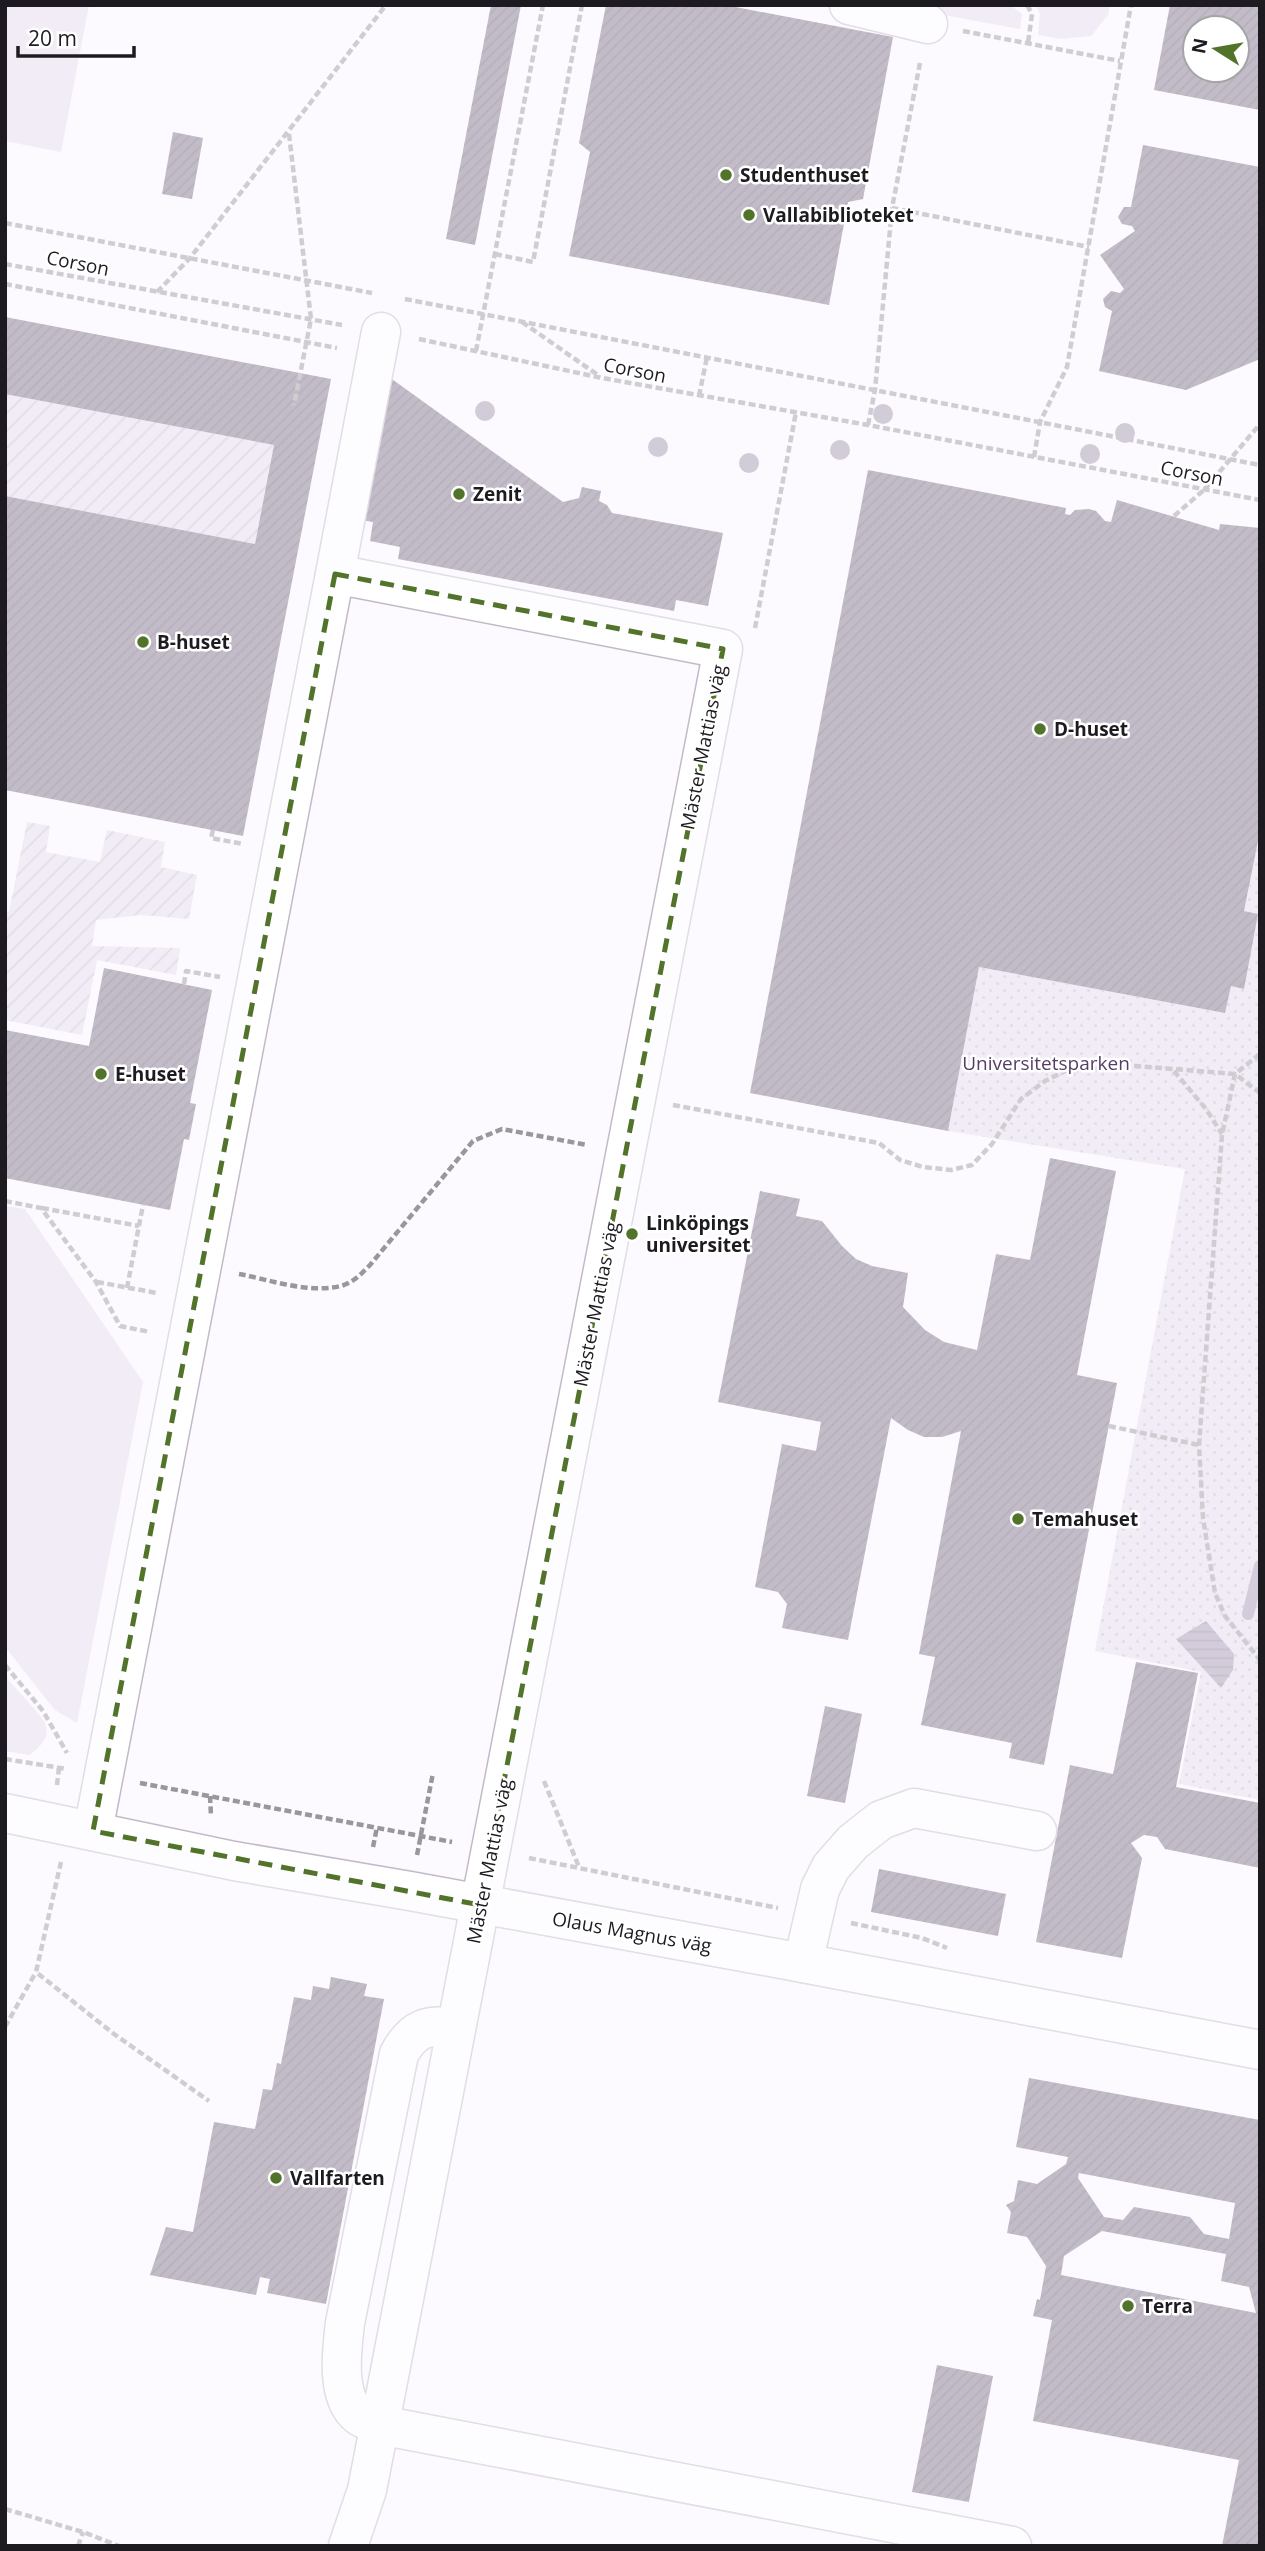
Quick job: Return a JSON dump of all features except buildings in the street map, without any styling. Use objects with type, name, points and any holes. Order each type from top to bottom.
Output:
[{"type":"street","points":[[849,5],[928,24]]},
{"type":"street","points":[[93,1831],[90,1773],[195,1299],[335,574],[365,341]]},
{"type":"street","name":"Mäster Mattias väg","points":[[335,574],[723,649],[380,2425],[367,2490],[348,2546]]},
{"type":"street","points":[[803,1963],[820,1889],[831,1867],[853,1842],[881,1820],[915,1808],[1037,1831]]},
{"type":"street","name":"Olaus Magnus väg","points":[[5,1813],[234,1861],[803,1963],[1260,2050]]},
{"type":"street","points":[[457,2027],[436,2026],[421,2030],[408,2037],[399,2054],[345,2323],[341,2360],[344,2388],[359,2416],[380,2425],[1012,2546]]},
{"type":"street","name":"Mäster Mattias väg","points":[[365,2546],[367,2490]]},
{"type":"path","points":[[157,292],[190,258],[386,5]]},
{"type":"path","points":[[477,351],[543,5]]},
{"type":"path","points":[[495,254],[533,262],[582,5]]},
{"type":"path","points":[[1027,5],[1032,14],[1027,43]]},
{"type":"path","points":[[1034,457],[1040,422],[1067,367],[1131,5]]},
{"type":"path","points":[[868,425],[875,390],[892,208],[928,24],[1120,61]]},
{"type":"path","points":[[289,133],[310,319],[294,405]]},
{"type":"path","points":[[892,208],[1089,247]]},
{"type":"path","points":[[5,222],[375,294]]},
{"type":"path","name":"Corson","points":[[5,264],[310,319],[365,341],[477,351],[602,378],[868,425],[1260,500]]},
{"type":"path","points":[[5,284],[307,342],[365,341]]},
{"type":"path","points":[[402,299],[1260,465]]},
{"type":"path","points":[[519,320],[602,378]]},
{"type":"path","points":[[699,396],[707,357]]},
{"type":"path","points":[[1174,516],[1205,489],[1260,424]]},
{"type":"path","points":[[213,830],[211,838],[254,846]]},
{"type":"path","points":[[184,984],[187,971],[228,979]]},
{"type":"path","points":[[1260,1054],[1235,1074],[1222,1135],[1199,1445],[1203,1518],[1215,1594],[1225,1616],[1260,1660]]},
{"type":"path","points":[[636,1098],[879,1143],[900,1160],[923,1167],[951,1170],[972,1165],[992,1144],[1021,1099],[1045,1081],[1065,1071],[1136,1066],[1235,1074],[1260,1093]]},
{"type":"path","points":[[1173,1071],[1206,1109],[1222,1135]]},
{"type":"path","points":[[96,1282],[195,1299],[345,1284],[359,1277],[370,1265],[472,1141],[490,1132],[502,1129],[625,1152]]},
{"type":"path","points":[[5,1201],[139,1226]]},
{"type":"path","points":[[127,1288],[143,1205]]},
{"type":"path","points":[[41,1208],[96,1282],[120,1326],[159,1334],[195,1299]]},
{"type":"path","points":[[1109,1426],[1199,1445]]},
{"type":"path","points":[[5,1665],[90,1773]]},
{"type":"path","points":[[5,1759],[421,1835],[922,1938],[954,1951]]},
{"type":"path","points":[[5,2027],[36,1972],[61,1860],[57,1851],[48,1848],[59,1768]]},
{"type":"path","points":[[421,1835],[433,1773]]},
{"type":"path","points":[[542,1777],[579,1868]]},
{"type":"path","points":[[36,1972],[124,2041],[209,2101]]},
{"type":"path","points":[[5,2510],[83,2532],[119,2546]]},
{"type":"path","points":[[78,2546],[83,2532]]},
{"type":"highlighted area","points":[[335,574],[723,649],[480,1905],[93,1831]]},
{"type":"green space","points":[[5,5],[89,5],[61,152],[5,141]]},
{"type":"green space","points":[[907,5],[1010,5],[1022,14],[1020,29],[906,8]]},
{"type":"green space","points":[[1036,5],[1110,5],[1108,15],[1091,36],[1061,39],[1038,35],[1040,14]]},
{"type":"green space","points":[[5,394],[274,445],[255,544],[5,496]]},
{"type":"green space","points":[[27,822],[50,826],[46,852],[100,862],[107,830],[165,842],[161,867],[197,875],[189,919],[141,915],[96,920],[92,946],[180,948],[176,975],[97,960],[82,1035],[5,1020],[5,912],[9,912]]},
{"type":"green space","name":"Universitetsparken","points":[[1260,831],[1260,1800],[1179,1784],[1201,1672],[1095,1651],[1185,1169],[948,1131],[979,967],[1225,1013],[1231,986],[1243,988],[1258,914],[1244,911]]},
{"type":"green space","points":[[5,1206],[25,1209],[143,1382],[77,1723],[55,1710],[5,1647]]},
{"type":"green space","points":[[5,1676],[45,1723],[47,1732],[43,1741],[29,1755],[5,1751]]},
{"type":"shaded area","points":[[1206,1621],[1234,1654],[1233,1670],[1221,1688],[1176,1639]]},
{"type":"waterway","points":[[1248,1614],[1260,1566]]},
{"type":"place","name":"Studenthuset","points":[[726,175]]},
{"type":"place","name":"Vallabiblioteket","points":[[749,215]]},
{"type":"place","name":"Zenit","points":[[459,494]]},
{"type":"place","name":"B-huset","points":[[143,642]]},
{"type":"place","name":"D-huset","points":[[1040,729]]},
{"type":"place","name":"E-huset","points":[[101,1074]]},
{"type":"place","name":"Linköpings universitet","points":[[632,1234]]},
{"type":"place","name":"Temahuset","points":[[1018,1519]]},
{"type":"place","name":"Vallfarten","points":[[276,2178]]},
{"type":"place","name":"Terra","points":[[1128,2306]]}]
